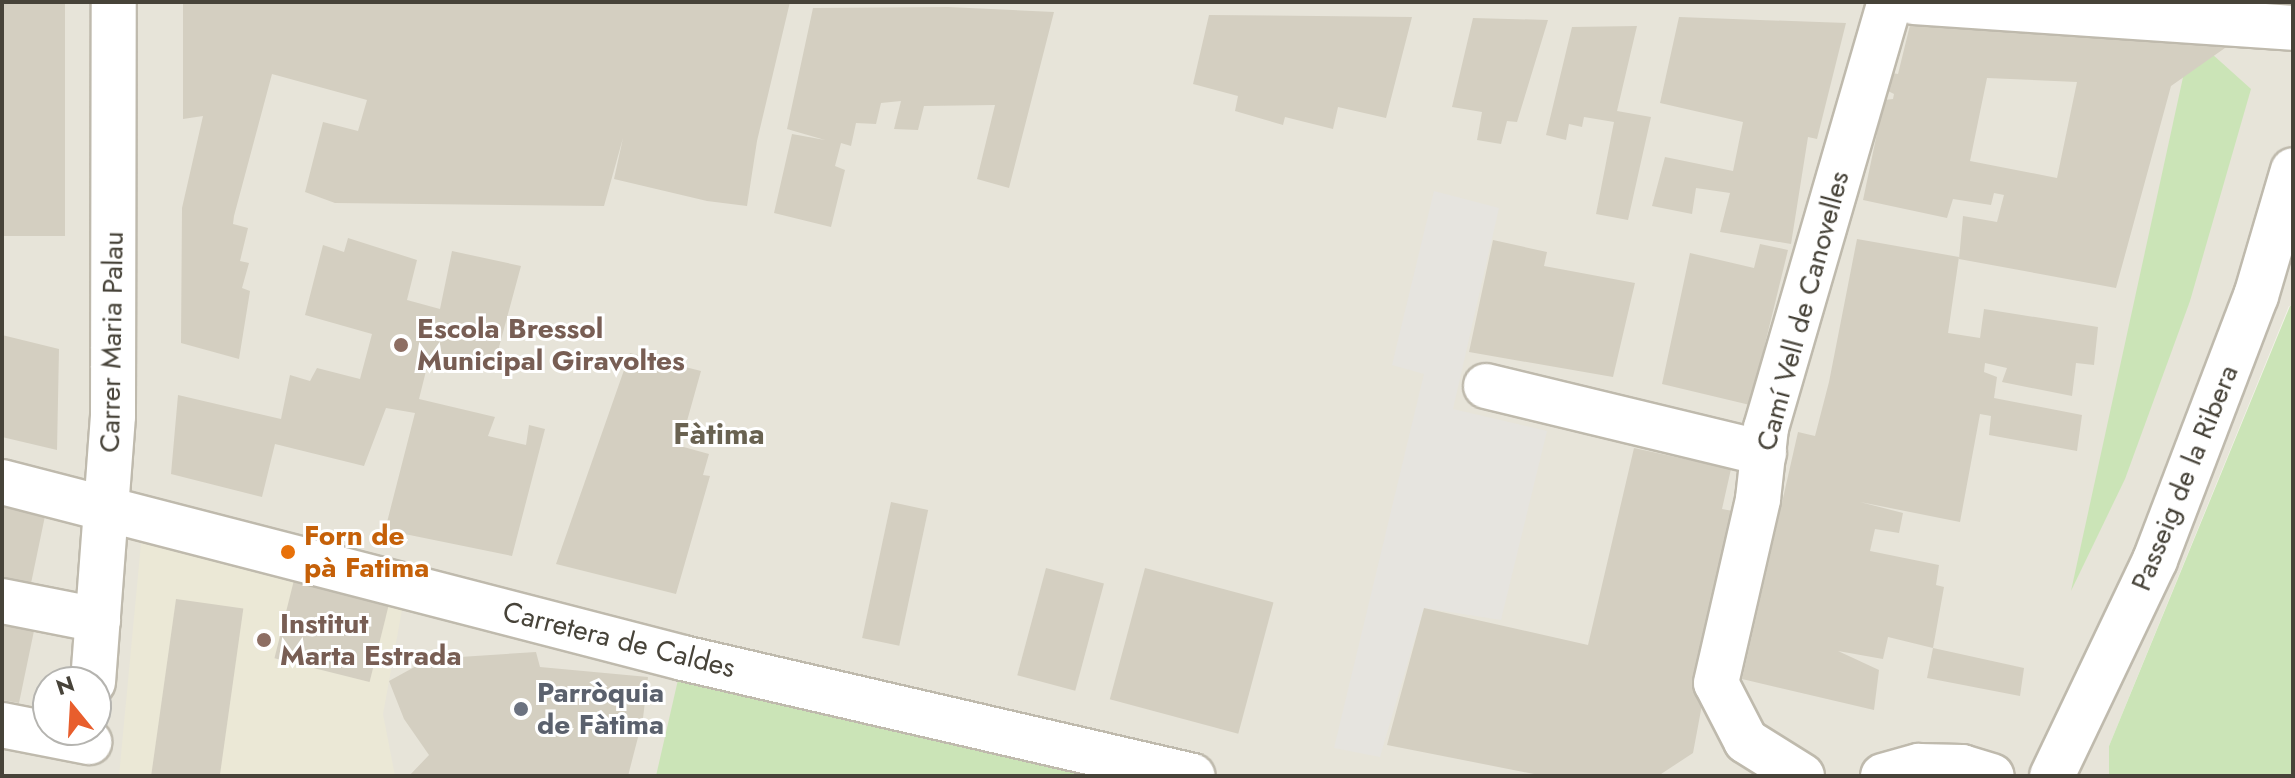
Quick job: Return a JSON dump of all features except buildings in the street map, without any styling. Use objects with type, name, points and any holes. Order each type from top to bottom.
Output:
[{"type":"street","name":"Carrer Maria Palau","points":[[94,666],[113,416],[114,2]]},
{"type":"street","name":"Camí Vell de Canovelles","points":[[1802,776],[1746,741],[1716,683],[1758,499],[1766,428],[1805,285],[1890,2]]},
{"type":"street","points":[[1914,2],[2293,28]]},
{"type":"street","name":"Passeig de la Ribera","points":[[2052,776],[2155,560],[2256,296],[2293,170]]},
{"type":"street","points":[[1486,386],[1764,453]]},
{"type":"street","name":"Carretera de Caldes","points":[[2,482],[108,506],[683,658],[1193,776]]},
{"type":"street","points":[[2,601],[98,620]]},
{"type":"street","points":[[2,725],[89,749]]},
{"type":"street","points":[[1883,776],[1919,766],[1962,767],[1992,776]]},
{"type":"shaded area","points":[[2,2],[2293,2],[2293,306],[2289,306],[2109,746],[2109,776],[2,776]]},
{"type":"shaded area","points":[[1434,191],[1499,208],[1453,409],[1547,431],[1501,620],[1424,608],[1380,757],[1334,748],[1424,374],[1392,365]]},
{"type":"shaded area","name":"Institut Marta Estrada","points":[[142,533],[404,599],[383,714],[395,776],[119,776]]},
{"type":"green space","points":[[2192,36],[2251,89],[2190,301],[2125,479],[2071,591]]},
{"type":"green space","points":[[2290,306],[2293,306],[2293,776],[2109,776],[2109,746]]},
{"type":"green space","points":[[683,658],[1193,776],[656,776]]},
{"type":"place","name":"Escola Bressol Municipal Giravoltes","points":[[401,345]]},
{"type":"place","name":"Forn de pà Fatima","points":[[288,552]]},
{"type":"place","name":"Institut Marta Estrada","points":[[264,640]]},
{"type":"place","name":"Parròquia de Fàtima","points":[[521,709]]},
{"type":"district","name":"Fàtima","points":[[719,434]]}]
